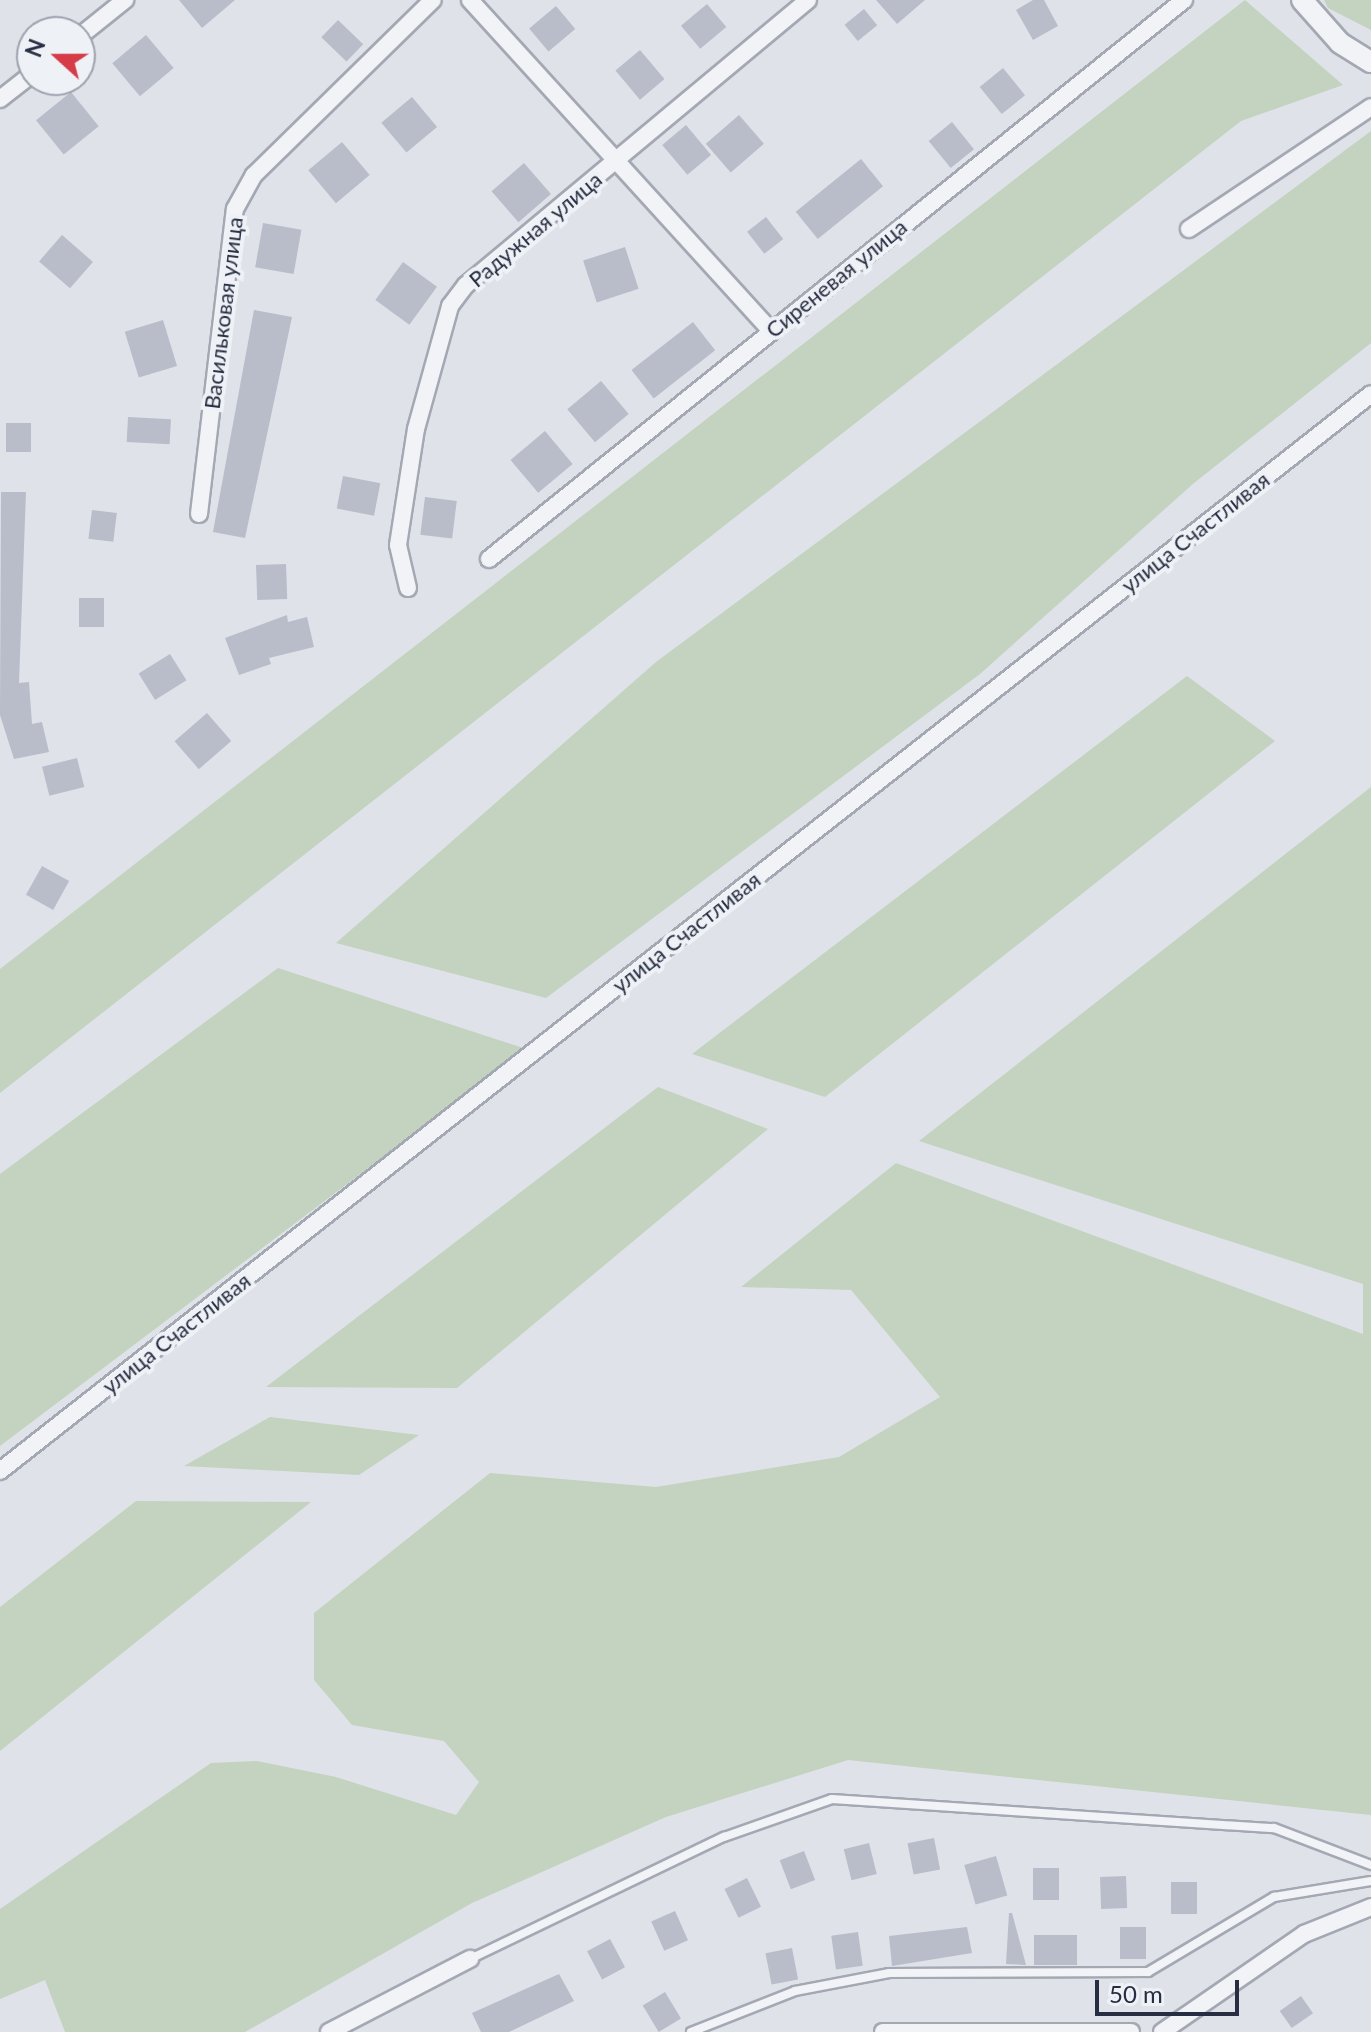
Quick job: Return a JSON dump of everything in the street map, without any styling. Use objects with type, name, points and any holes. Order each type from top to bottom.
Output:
[{"type":"street","points":[[96,23],[125,0]]},
{"type":"street","name":"Васильковая улица","points":[[199,514],[235,209],[254,175],[433,0]]},
{"type":"street","points":[[470,0],[770,330]]},
{"type":"street","name":"Радужная улица","points":[[408,588],[398,545],[419,414],[450,306],[808,0]]},
{"type":"street","name":"Сиреневая улица","points":[[489,559],[1184,0]]},
{"type":"street","points":[[1302,0],[1340,43],[1371,62]]},
{"type":"street","points":[[0,99],[16,86]]},
{"type":"street","points":[[1189,229],[1371,107]]},
{"type":"street","name":"улица Счастливая","points":[[0,1471],[1371,394]]},
{"type":"street","points":[[1162,2032],[1304,1934],[1371,1907]]},
{"type":"street","points":[[329,2032],[470,1959]]},
{"type":"street","points":[[883,2032],[1131,2032]]},
{"type":"lane","points":[[470,1959],[724,1837],[832,1799],[1274,1828],[1371,1865]]},
{"type":"lane","points":[[691,2032],[795,1991],[889,1973],[1148,1972],[1274,1897],[1371,1881]]},
{"type":"green space","points":[[1245,0],[1343,85],[1241,121],[0,1093],[0,969]]},
{"type":"green space","points":[[1324,0],[1371,0],[1371,30],[1328,8]]},
{"type":"green space","points":[[1371,131],[1371,343],[1194,483],[980,674],[546,998],[336,943],[656,662]]},
{"type":"green space","points":[[1187,676],[1275,741],[825,1097],[692,1054]]},
{"type":"green space","points":[[1371,787],[1371,1815],[848,1760],[666,1817],[472,1903],[245,2032],[65,2032],[45,1980],[0,1999],[0,1909],[211,1763],[257,1761],[336,1777],[456,1815],[479,1782],[444,1741],[352,1725],[314,1680],[314,1613],[490,1473],[656,1487],[839,1457],[940,1397],[851,1290],[741,1287],[896,1163],[1363,1334],[1363,1284],[919,1141]]},
{"type":"green space","points":[[278,968],[526,1049],[0,1446],[0,1174]]},
{"type":"green space","points":[[658,1087],[768,1129],[457,1388],[266,1387]]},
{"type":"green space","points":[[270,1417],[419,1435],[359,1475],[184,1466]]},
{"type":"green space","points":[[136,1501],[311,1502],[0,1751],[0,1607]]},
{"type":"building","points":[[179,0],[235,0],[202,28]]},
{"type":"building","points":[[876,0],[925,0],[897,24]]},
{"type":"building","points":[[1033,0],[1044,0],[1058,26],[1033,40],[1016,10]]},
{"type":"building","points":[[707,4],[726,27],[700,49],[681,26]]},
{"type":"building","points":[[556,6],[575,29],[548,51],[529,28]]},
{"type":"building","points":[[864,9],[877,25],[858,41],[845,25]]},
{"type":"building","points":[[338,20],[363,44],[347,62],[321,37]]},
{"type":"building","points":[[146,35],[174,68],[140,96],[112,63]]},
{"type":"building","points":[[640,50],[664,79],[640,100],[615,71]]},
{"type":"building","points":[[1003,68],[1025,95],[1002,114],[980,87]]},
{"type":"building","points":[[66,96],[74,96],[99,126],[64,155],[36,120]]},
{"type":"building","points":[[412,97],[437,127],[406,153],[381,123]]},
{"type":"building","points":[[739,115],[764,144],[731,173],[706,144]]},
{"type":"building","points":[[952,122],[974,149],[951,168],[929,141]]},
{"type":"building","points":[[686,125],[711,155],[687,175],[662,145]]},
{"type":"building","points":[[342,142],[370,175],[336,203],[308,170]]},
{"type":"building","points":[[861,159],[883,186],[818,239],[796,212]]},
{"type":"building","points":[[524,163],[551,194],[518,222],[492,191]]},
{"type":"building","points":[[766,217],[783,239],[764,254],[747,232]]},
{"type":"building","points":[[263,223],[301,230],[294,274],[255,267]]},
{"type":"building","points":[[62,235],[93,262],[70,288],[39,261]]},
{"type":"building","points":[[625,247],[639,289],[597,302],[583,261]]},
{"type":"building","points":[[403,262],[437,287],[409,325],[375,300]]},
{"type":"building","points":[[254,310],[292,317],[245,538],[213,532]]},
{"type":"building","points":[[163,320],[177,366],[139,378],[125,332]]},
{"type":"building","points":[[693,322],[715,350],[654,398],[632,370]]},
{"type":"building","points":[[601,381],[629,414],[595,442],[567,409]]},
{"type":"building","points":[[128,417],[171,419],[170,444],[127,442]]},
{"type":"building","points":[[6,423],[31,423],[31,452],[6,452]]},
{"type":"building","points":[[545,431],[573,464],[538,493],[511,460]]},
{"type":"building","points":[[343,476],[380,483],[374,516],[337,508]]},
{"type":"building","points":[[1,492],[26,492],[19,683],[29,682],[32,724],[42,722],[49,752],[14,759],[0,715]]},
{"type":"building","points":[[425,497],[457,501],[452,539],[420,535]]},
{"type":"building","points":[[92,510],[117,513],[113,542],[88,539]]},
{"type":"building","points":[[286,564],[287,599],[257,600],[256,565]]},
{"type":"building","points":[[79,598],[104,598],[104,627],[79,627]]},
{"type":"building","points":[[287,615],[288,622],[307,617],[314,647],[269,658],[271,664],[239,675],[225,638]]},
{"type":"building","points":[[170,654],[186,680],[155,700],[139,674]]},
{"type":"building","points":[[207,713],[231,741],[199,769],[175,741]]},
{"type":"building","points":[[77,758],[84,787],[49,796],[42,767]]},
{"type":"building","points":[[42,866],[69,881],[53,910],[26,895]]},
{"type":"building","points":[[934,1838],[940,1869],[914,1875],[907,1843]]},
{"type":"building","points":[[869,1843],[877,1874],[852,1880],[844,1849]]},
{"type":"building","points":[[804,1851],[815,1880],[791,1889],[780,1860]]},
{"type":"building","points":[[996,1856],[1007,1895],[976,1905],[964,1865]]},
{"type":"building","points":[[1033,1868],[1059,1868],[1059,1900],[1033,1900]]},
{"type":"building","points":[[1126,1876],[1127,1908],[1101,1909],[1100,1877]]},
{"type":"building","points":[[747,1878],[761,1907],[739,1918],[725,1889]]},
{"type":"building","points":[[1171,1882],[1197,1882],[1197,1914],[1171,1914]]},
{"type":"building","points":[[675,1911],[688,1940],[664,1951],[651,1922]]},
{"type":"building","points":[[1009,1913],[1012,1913],[1026,1965],[1006,1964]]},
{"type":"building","points":[[967,1927],[972,1953],[892,1966],[889,1936]]},
{"type":"building","points":[[1120,1927],[1146,1927],[1146,1959],[1120,1959]]},
{"type":"building","points":[[858,1932],[863,1966],[836,1969],[831,1936]]},
{"type":"building","points":[[1034,1935],[1077,1935],[1077,1965],[1034,1965]]},
{"type":"building","points":[[610,1939],[625,1967],[602,1979],[587,1951]]},
{"type":"building","points":[[792,1948],[798,1979],[772,1985],[765,1953]]},
{"type":"building","points":[[559,1974],[574,2001],[509,2032],[481,2032],[472,2013]]},
{"type":"building","points":[[665,1992],[681,2019],[659,2032],[643,2005]]},
{"type":"building","points":[[1301,1996],[1313,2013],[1292,2028],[1280,2011]]}]
